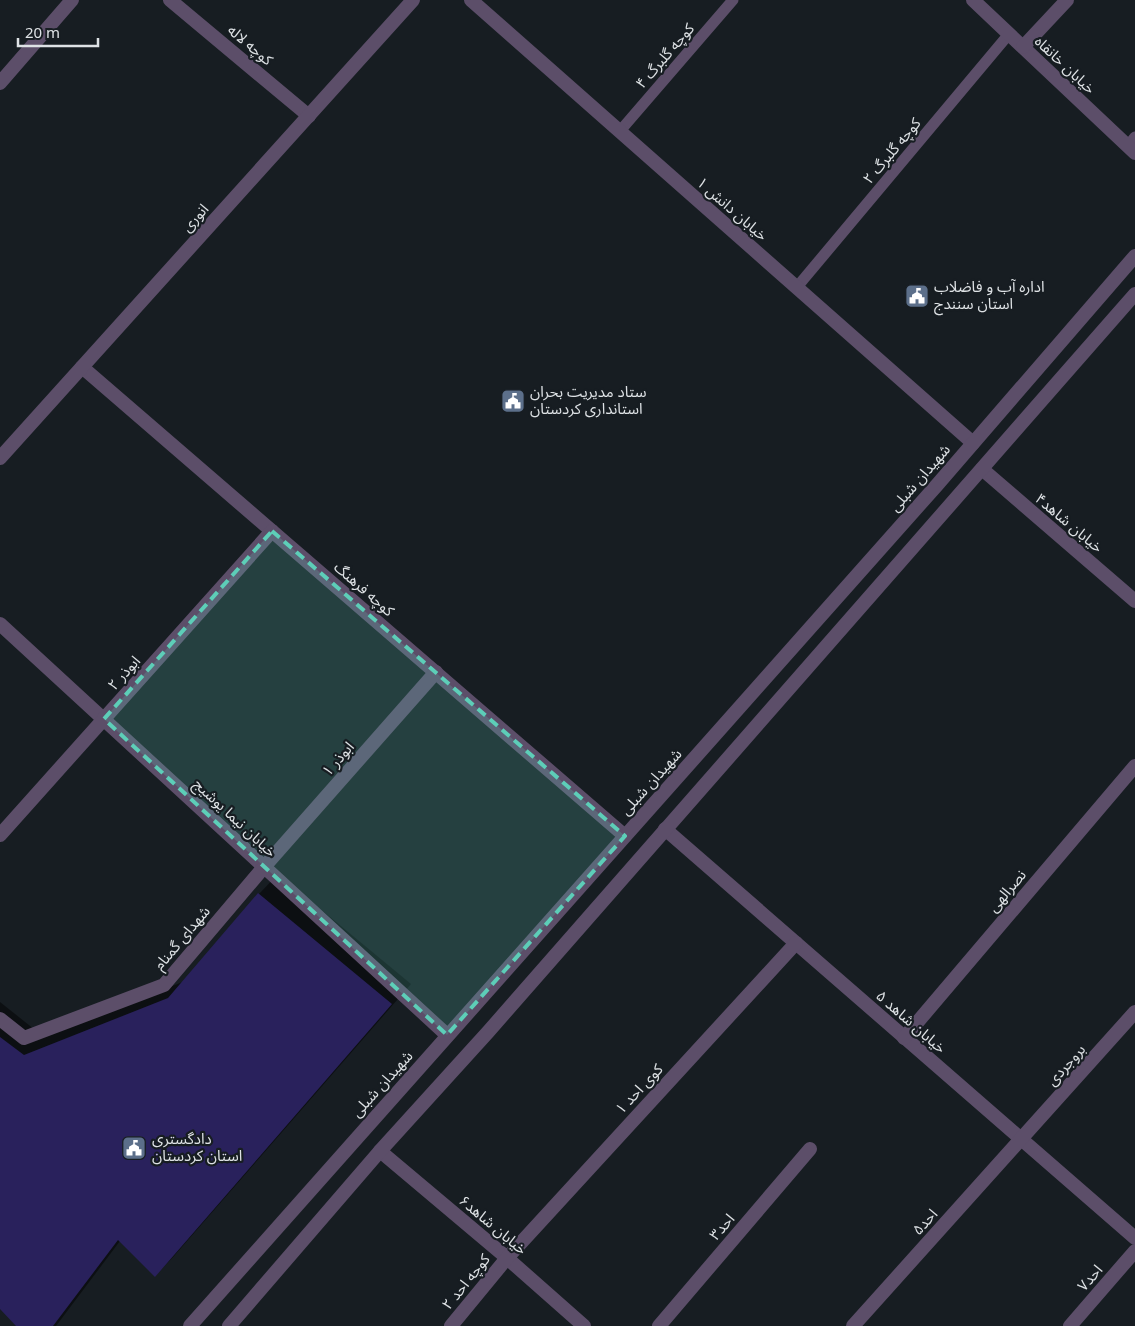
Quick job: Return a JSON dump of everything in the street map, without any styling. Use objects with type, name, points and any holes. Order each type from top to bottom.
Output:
[{"type":"street","points":[[0,83],[72,0]]},
{"type":"street","name":"کوچه لاله","points":[[170,0],[309,116]]},
{"type":"street","name":"انوری","points":[[0,458],[413,0]]},
{"type":"street","name":"خیابان دانش ۱","points":[[471,0],[973,442]]},
{"type":"street","name":"خیابان خانقاه","points":[[973,0],[1133,145]]},
{"type":"street","points":[[1023,47],[1067,0]]},
{"type":"street","name":"شهیدان شبلی","points":[[190,1326],[973,442],[1135,256]]},
{"type":"street","points":[[230,1326],[380,1151],[488,1032],[1135,294]]},
{"type":"street","name":"کوچه فرهنگ","points":[[82,367],[625,836]]},
{"type":"street","name":"خیابان شاهد۴","points":[[982,469],[1135,600]]},
{"type":"street","name":"ابوذر ۲","points":[[0,836],[272,531]]},
{"type":"street","name":"خیابان نیما یوشیج","points":[[0,624],[447,1035]]},
{"type":"street","name":"ابوذر ۱","points":[[264,867],[436,672]]},
{"type":"street","name":"نصرالهی","points":[[904,1038],[1135,766]]},
{"type":"street","name":"خیابان شاهد ۵","points":[[665,830],[1135,1238]]},
{"type":"street","name":"شهدای گمنام","points":[[0,1018],[24,1038],[164,985],[264,867]]},
{"type":"street","name":"کوی احد ۱","points":[[507,1258],[796,943]]},
{"type":"street","name":"بروجردی","points":[[1021,1139],[1135,1012]]},
{"type":"street","name":"احد۵","points":[[853,1326],[1021,1139]]},
{"type":"street","name":"احد۳","points":[[659,1326],[810,1149]]},
{"type":"street","name":"خیابان شاهد۶","points":[[380,1151],[584,1326]]},
{"type":"street","name":"احد۷","points":[[1070,1326],[1135,1251]]},
{"type":"street","name":"کوچه احد ۲","points":[[451,1326],[507,1258]]},
{"type":"lane","name":"کوچه گلبرگ ۴","points":[[620,132],[732,0]]},
{"type":"lane","name":"کوچه گلبرگ ۲","points":[[796,287],[1010,34]]},
{"type":"highlighted area","points":[[272,531],[625,836],[447,1035],[104,719]]},
{"type":"building","name":"دادگستری استان کردستان","points":[[258,893],[392,1004],[155,1277],[118,1240],[53,1326],[16,1326],[0,1309],[0,1037],[24,1055],[168,998]]},
{"type":"place","name":"اداره آب و فاضلاب استان سنندج","points":[[917,296]]},
{"type":"place","name":"ستاد مدیریت بحران استانداری کردستان","points":[[513,401]]},
{"type":"place","name":"دادگستری استان کردستان","points":[[134,1148]]}]
